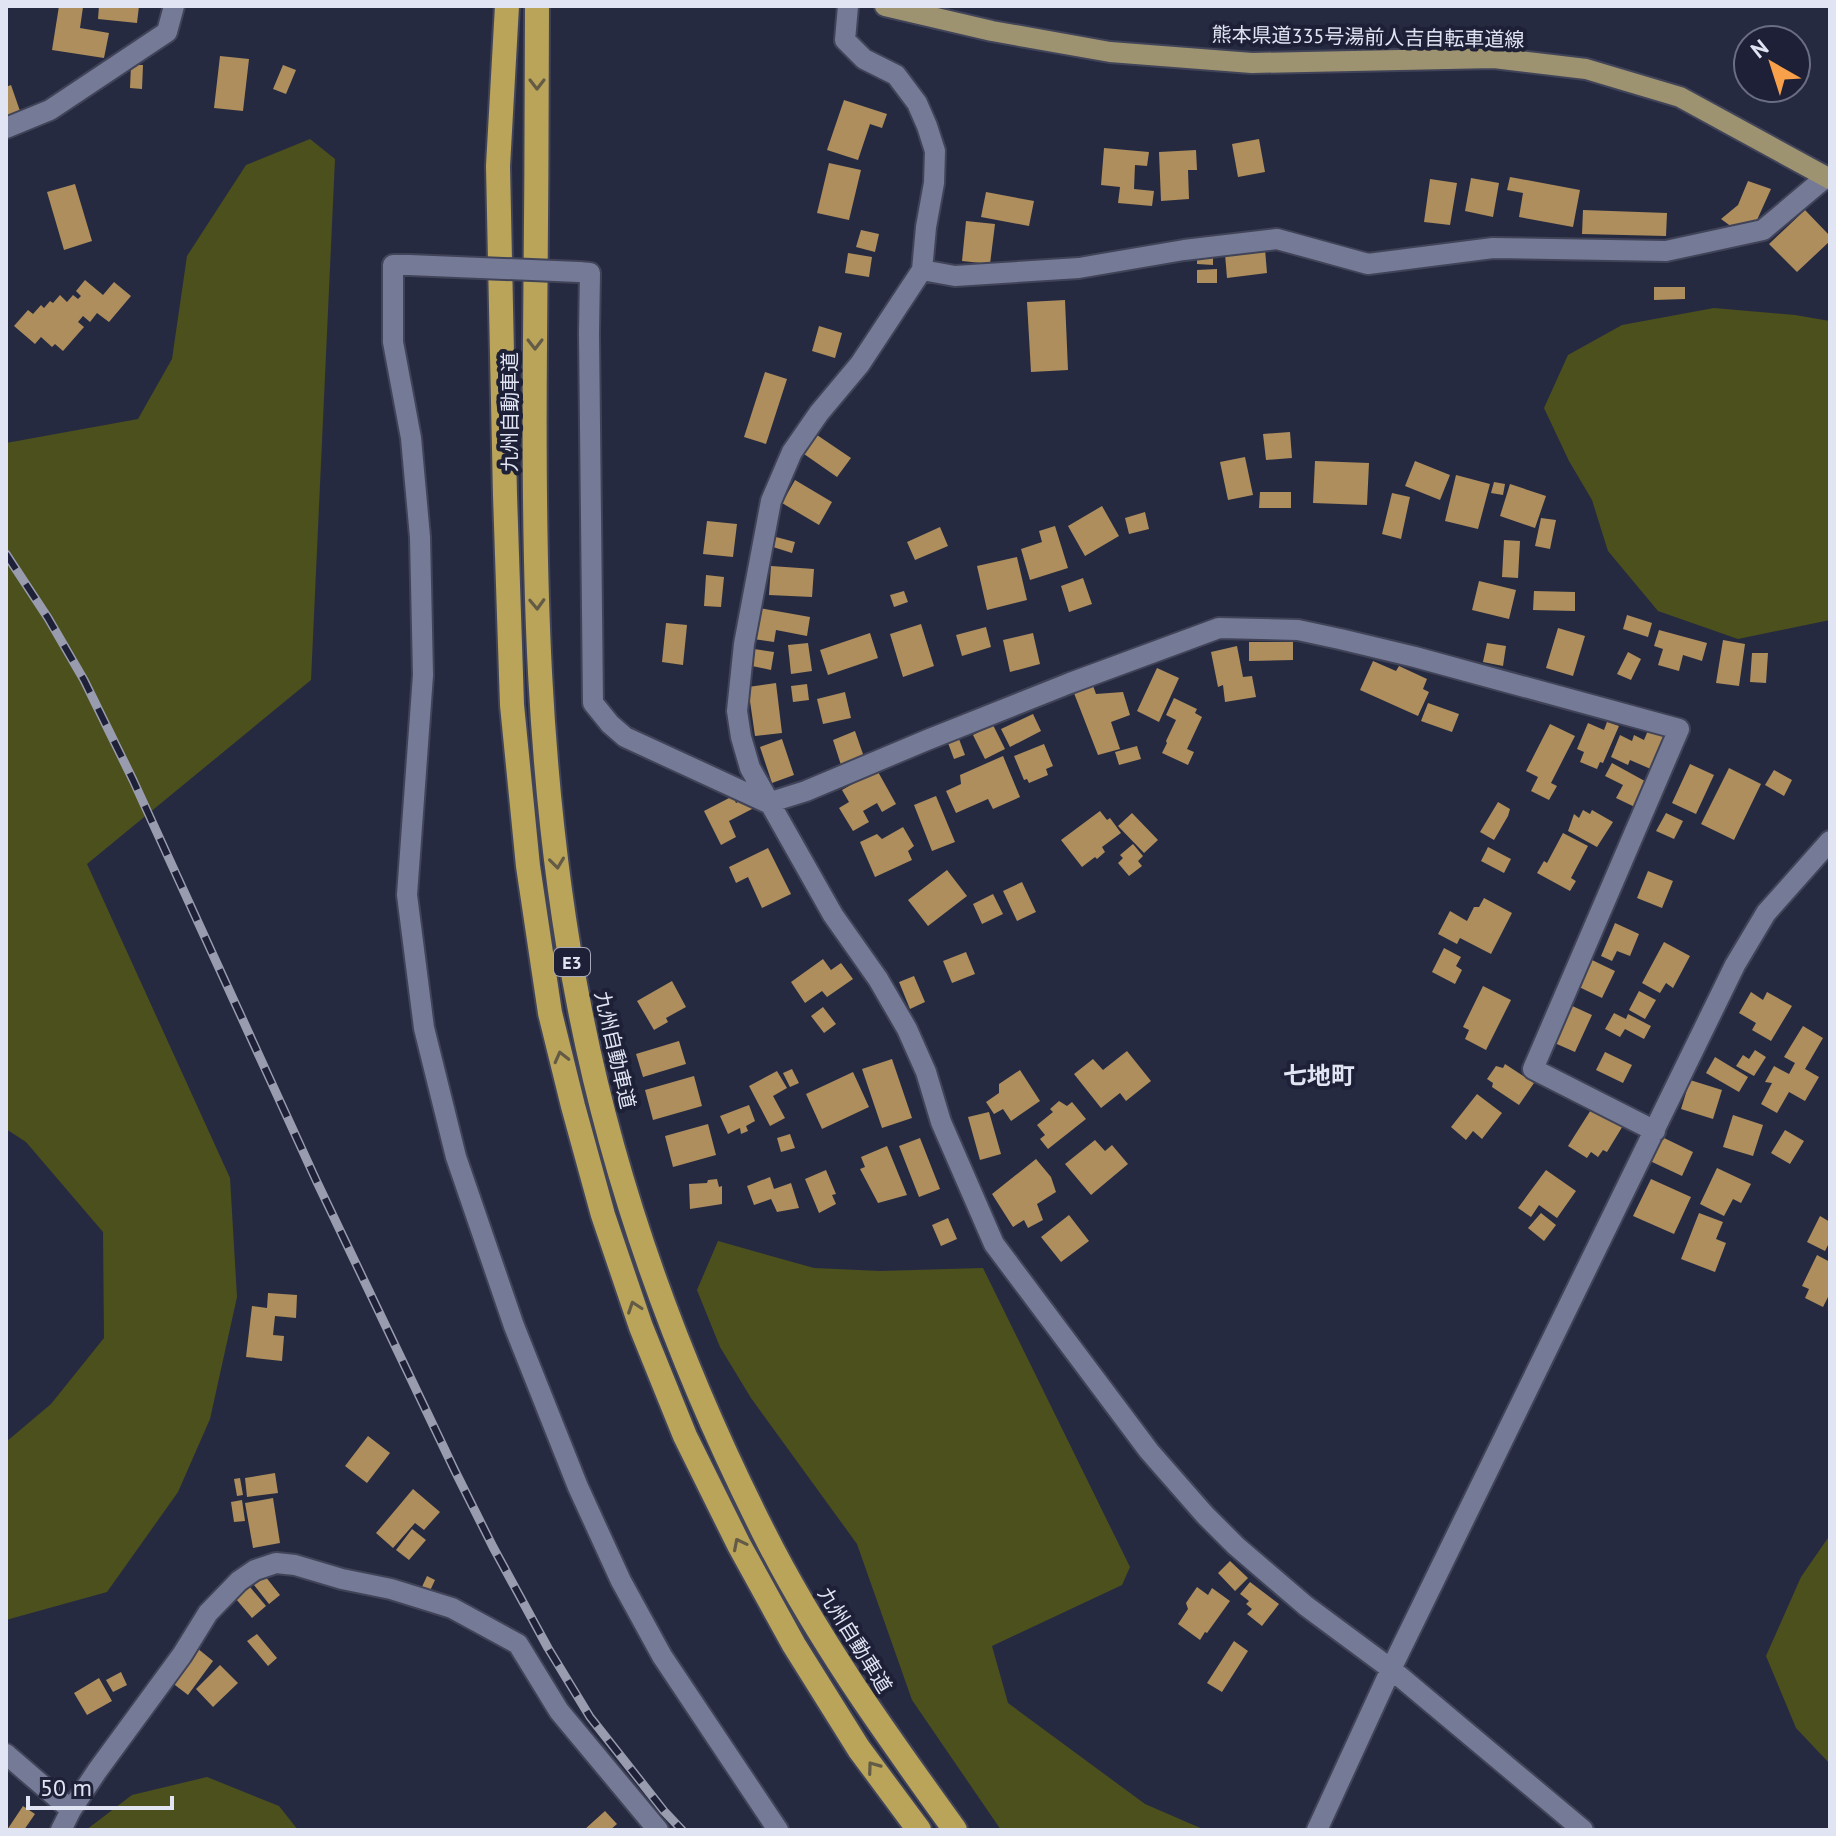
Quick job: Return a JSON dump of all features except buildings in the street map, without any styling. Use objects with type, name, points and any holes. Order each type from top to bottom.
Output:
[{"type":"highway","name":"九州自動車道","points":[[507,6],[498,166],[512,705],[528,866],[550,1013],[603,1215],[641,1327],[685,1436],[739,1545],[794,1645],[859,1749],[919,1830]]},
{"type":"highway","name":"九州自動車道","points":[[537,6],[534,495],[540,700],[556,864],[579,1005],[600,1098],[667,1315],[764,1534],[817,1628],[883,1729],[955,1830]]},
{"type":"main road","name":"熊本県道335号湯前人吉自転車道線","points":[[885,6],[992,31],[1110,52],[1252,63],[1494,58],[1586,69],[1680,97],[1828,178]]},
{"type":"street","points":[[6,128],[50,110],[167,32],[174,6]]},
{"type":"street","points":[[848,6],[845,40],[864,59],[896,75],[917,103],[935,151],[934,183],[922,270],[860,364],[819,413],[792,452],[771,501],[744,644],[737,711],[750,768],[833,915],[878,979],[907,1029],[926,1072],[941,1122],[994,1244],[1149,1451],[1236,1546],[1306,1606],[1391,1669],[1583,1830]]},
{"type":"street","points":[[922,270],[955,276],[1079,268],[1184,250],[1277,239],[1368,264],[1493,248],[1666,251],[1763,230],[1828,178]]},
{"type":"street","points":[[778,1830],[662,1656],[621,1581],[578,1487],[514,1326],[456,1157],[424,1028],[407,895],[423,675],[420,537],[411,438],[393,342],[393,265],[590,273],[593,703],[625,737],[768,803],[806,791],[1070,683],[1219,628],[1298,630],[1340,639],[1679,729],[1533,1069],[1655,1131]]},
{"type":"street","points":[[1317,1830],[1391,1669],[1743,952],[1766,913],[1830,841]]},
{"type":"street","points":[[61,1830],[97,1771],[182,1655],[208,1613],[247,1575],[276,1563],[391,1589],[452,1608],[518,1644],[559,1711],[658,1830]]},
{"type":"street","points":[[6,1754],[71,1810]]},
{"type":"green space","points":[[310,139],[335,159],[311,680],[87,864],[230,1178],[237,1297],[210,1419],[178,1492],[107,1592],[6,1620],[6,1442],[51,1404],[104,1338],[103,1232],[26,1142],[6,1129],[6,443],[138,419],[172,359],[187,256],[246,165]]},
{"type":"green space","points":[[1714,308],[1830,321],[1830,620],[1738,639],[1658,611],[1608,551],[1592,500],[1544,408],[1568,355],[1622,325]]},
{"type":"green space","points":[[718,1241],[814,1268],[880,1271],[983,1268],[1130,1567],[1122,1585],[992,1646],[1008,1703],[1145,1804],[1205,1830],[1001,1830],[912,1700],[857,1544],[751,1398],[720,1347],[697,1290]]},
{"type":"green space","points":[[1830,1535],[1830,1764],[1796,1728],[1766,1656],[1801,1577]]},
{"type":"green space","points":[[207,1777],[279,1806],[298,1830],[86,1830],[132,1795]]},
{"type":"railway","points":[[6,554],[84,680],[316,1180],[493,1547],[590,1717],[682,1830]]},
{"type":"district","name":"七地町","points":[[1319,1075]]}]
